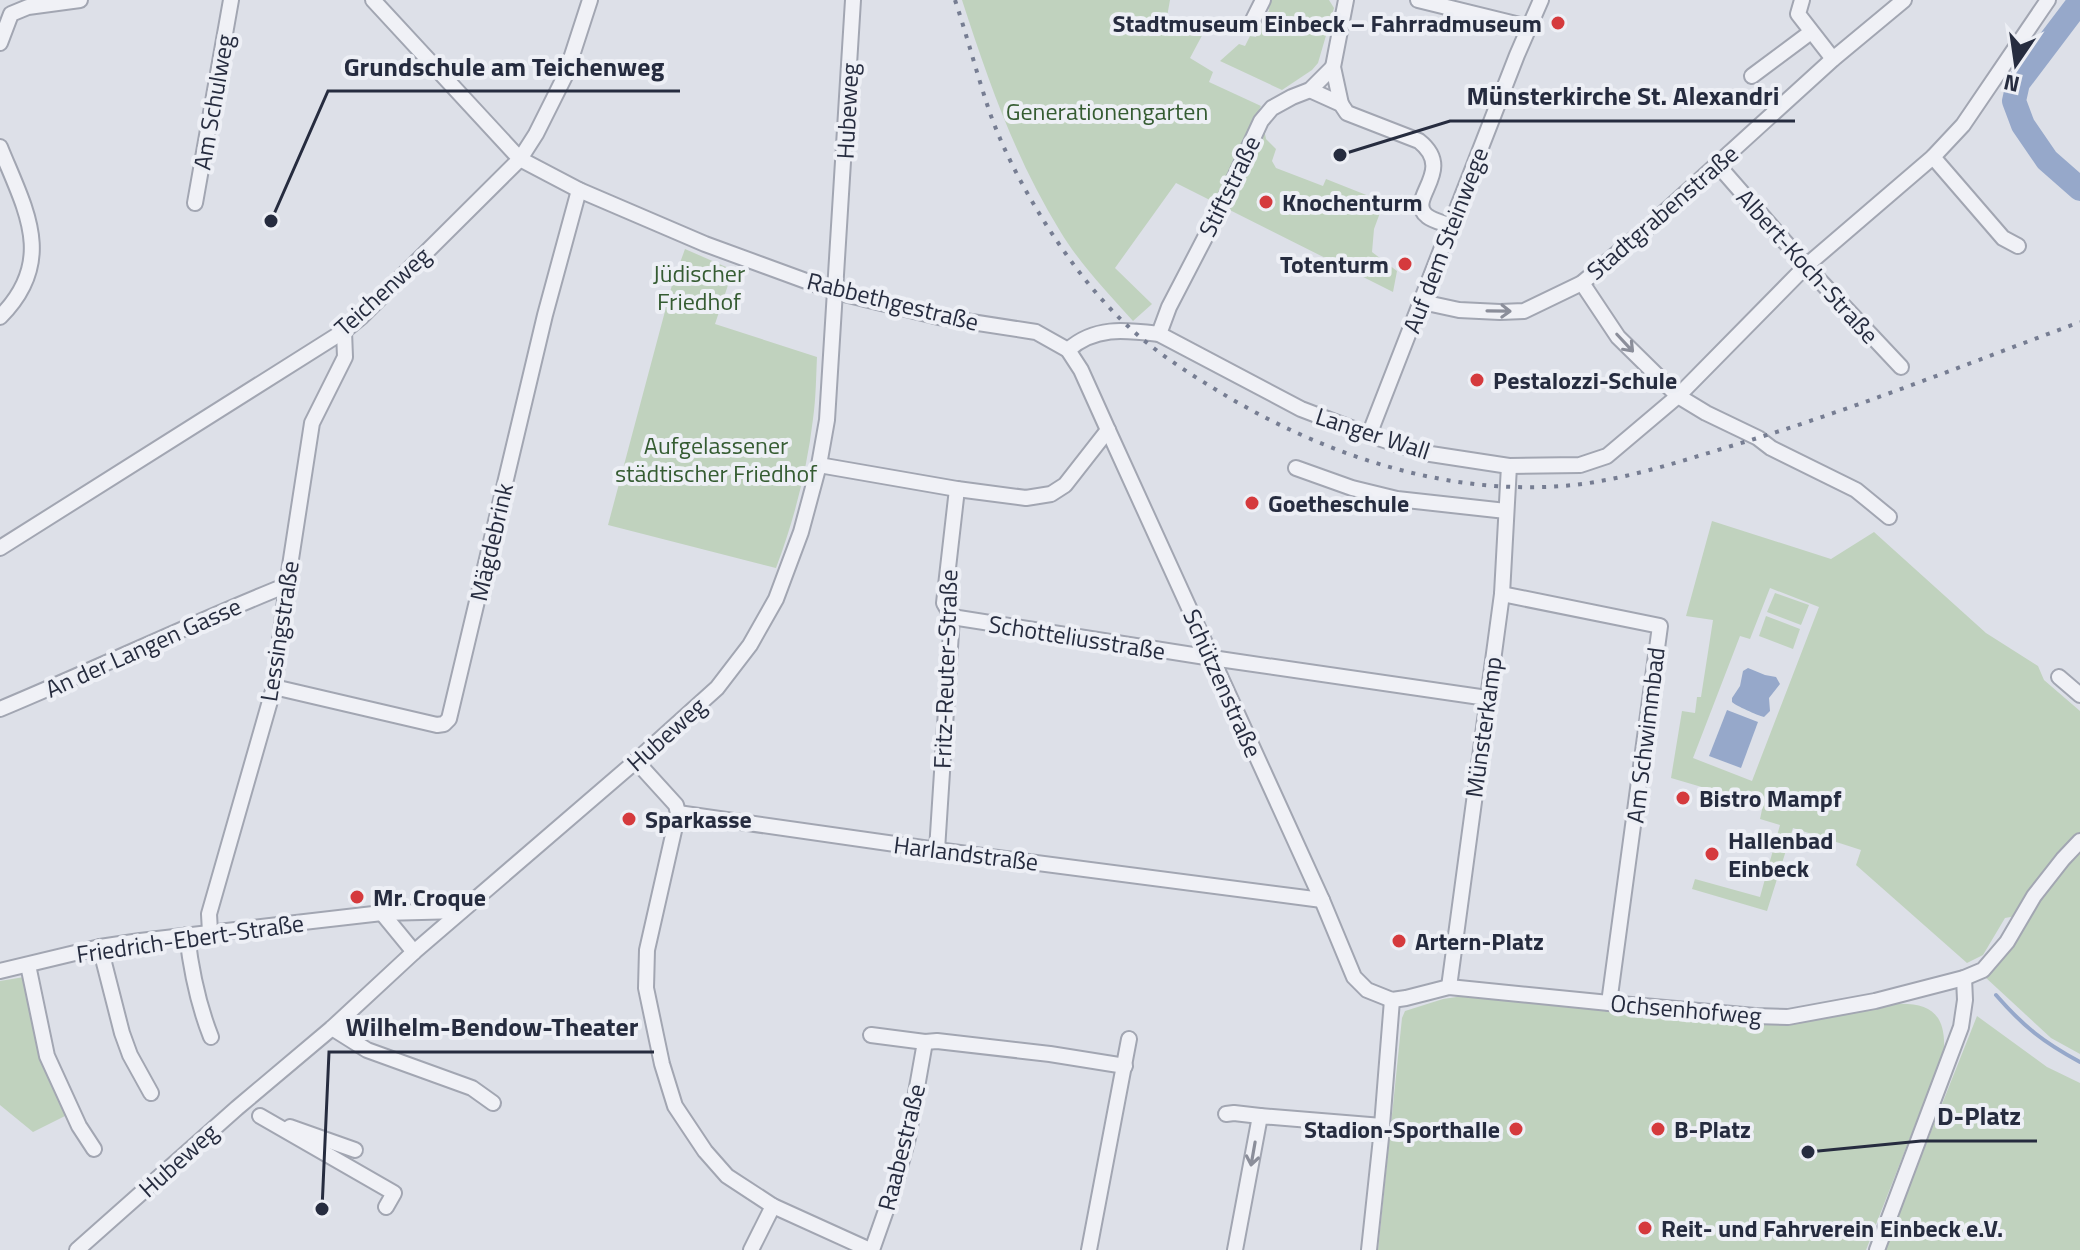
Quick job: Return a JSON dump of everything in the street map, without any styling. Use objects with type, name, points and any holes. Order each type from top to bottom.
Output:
[{"type":"street","points":[[0,43],[8,9],[80,0]]},
{"type":"street","name":"Am Schulweg","points":[[195,203],[231,0]]},
{"type":"street","name":"Rabbethgestraße","points":[[373,0],[520,159],[579,190],[705,244],[836,292],[939,317],[1036,332],[1068,350]]},
{"type":"street","name":"Teichenweg","points":[[0,548],[344,331],[361,317],[520,159],[566,74],[590,0]]},
{"type":"street","name":"Hubeweg","points":[[77,1250],[332,1028],[411,948],[461,911],[636,761],[717,688],[750,645],[776,599],[801,532],[827,420],[853,0]]},
{"type":"street","points":[[1251,24],[1263,0]]},
{"type":"street","points":[[1346,0],[1333,67],[1341,104],[1347,113],[1419,141],[1429,149],[1434,159],[1434,171],[1421,202],[1422,211],[1428,217],[1451,226]]},
{"type":"street","points":[[1418,0],[1528,27]]},
{"type":"street","name":"Auf dem Steinwege","points":[[1369,435],[1541,0]]},
{"type":"street","points":[[1802,0],[1798,14],[1833,59]]},
{"type":"street","name":"Stadtgrabenstraße","points":[[1422,302],[1459,310],[1524,311],[1582,283],[1833,59],[1904,0]]},
{"type":"street","name":"Langer Wall","points":[[1068,350],[1081,339],[1097,333],[1133,331],[1159,334],[1301,409],[1424,453],[1509,466],[1580,465],[1607,456],[1678,396],[1806,266],[1933,157],[1963,125],[2048,0]]},
{"type":"street","points":[[1752,76],[1811,32]]},
{"type":"street","name":"Stiftstraße","points":[[1159,334],[1169,307],[1261,121],[1272,108],[1310,90],[1333,67]]},
{"type":"street","points":[[1310,90],[1341,104]]},
{"type":"street","points":[[0,147],[30,221],[33,246],[27,278],[14,303],[0,317]]},
{"type":"street","points":[[1933,157],[2003,238],[2018,246]]},
{"type":"street","name":"Albert-Koch-Straße","points":[[1717,164],[1806,266],[1901,367]]},
{"type":"street","name":"Mägdebrink","points":[[274,687],[437,725],[449,719],[545,315],[579,190]]},
{"type":"street","points":[[1582,283],[1618,337],[1678,396],[1771,448],[1856,490],[1889,517]]},
{"type":"street","name":"Lessingstraße","points":[[210,932],[209,914],[274,687],[312,423],[345,357],[344,331]]},
{"type":"street","name":"Schützenstraße","points":[[1068,350],[1081,370],[1354,977],[1367,990],[1399,999]]},
{"type":"street","points":[[819,465],[1026,498],[1051,494],[1065,485],[1108,430]]},
{"type":"street","name":"Münsterkamp","points":[[1449,987],[1502,594],[1509,466]]},
{"type":"street","points":[[1296,468],[1352,488],[1397,499],[1506,511]]},
{"type":"street","name":"Fritz-Reuter-Straße","points":[[937,850],[952,617],[944,603],[957,489]]},
{"type":"street","name":"An der Langen Gasse","points":[[0,709],[287,585]]},
{"type":"street","name":"Am Schwimmbad","points":[[1502,594],[1660,626],[1609,1003]]},
{"type":"street","name":"Schotteliusstraße","points":[[952,617],[1487,698]]},
{"type":"street","points":[[2059,677],[2080,695]]},
{"type":"street","points":[[636,761],[676,805],[678,813],[647,950],[647,996],[675,1106],[705,1151],[727,1176],[773,1206],[871,1250]]},
{"type":"street","name":"Harlandstraße","points":[[678,813],[1322,900]]},
{"type":"street","name":"Ochsenhofweg","points":[[1399,999],[1449,987],[1788,1017],[1875,1001],[1964,978],[1983,970],[2007,942],[2034,896],[2080,841]]},
{"type":"street","name":"Friedrich-Ebert-Straße","points":[[0,971],[100,947],[210,932],[382,913],[461,911]]},
{"type":"street","points":[[382,913],[411,948]]},
{"type":"street","points":[[187,935],[190,967],[211,1037]]},
{"type":"street","points":[[100,947],[122,1033],[151,1093]]},
{"type":"street","points":[[28,965],[47,1056],[79,1126],[94,1149]]},
{"type":"street","points":[[1877,1250],[1961,1027],[1964,978]]},
{"type":"street","points":[[1369,1250],[1399,999]]},
{"type":"street","points":[[332,1028],[367,1050],[472,1088],[493,1103]]},
{"type":"street","points":[[871,1035],[1050,1054],[1125,1066]]},
{"type":"street","points":[[1089,1250],[1129,1039]]},
{"type":"street","name":"Raabestraße","points":[[871,1250],[908,1138],[925,1042]]},
{"type":"street","points":[[237,1108],[328,1148],[394,1193],[386,1207]]},
{"type":"street","points":[[1226,1114],[1382,1126]]},
{"type":"street","points":[[1235,1250],[1260,1116]]},
{"type":"street","points":[[328,1148],[355,1150]]},
{"type":"street","points":[[751,1250],[773,1206]]},
{"type":"green space","name":"Generationengarten","points":[[962,0],[1170,0],[1165,28],[1206,28],[1190,58],[1213,72],[1209,82],[1261,106],[1248,132],[1265,134],[1276,149],[1272,161],[1276,168],[1323,186],[1326,179],[1384,202],[1374,229],[1372,252],[1397,271],[1393,292],[1176,183],[1115,268],[1152,304],[1133,321],[1076,255],[1029,175],[1004,118]]},
{"type":"green space","points":[[1268,0],[1329,0],[1334,8],[1318,63],[1282,90],[1220,61],[1239,44],[1245,46],[1250,36],[1256,37],[1269,10]]},
{"type":"green space","name":"Aufgelassener städtischer Friedhof","points":[[685,249],[733,270],[715,324],[817,357],[807,457],[794,513],[776,568],[608,525],[672,285]]},
{"type":"green space","points":[[1712,521],[1831,559],[1874,532],[1986,633],[2038,666],[2044,680],[2080,711],[2080,834],[2057,856],[2016,916],[2005,918],[1983,955],[1967,963],[1856,865],[1861,850],[1793,828],[1767,911],[1692,889],[1695,879],[1760,897],[1780,825],[1760,819],[1763,805],[1671,778],[1682,711],[1695,713],[1697,697],[1701,697],[1713,620],[1686,616]],"holes":[[[1770,588],[1819,607],[1752,781],[1693,758],[1740,636],[1750,639]]]},
{"type":"green space","points":[[1775,593],[1809,605],[1801,625],[1767,612]]},
{"type":"green space","points":[[1766,616],[1800,629],[1793,649],[1759,636]]},
{"type":"green space","points":[[2080,851],[2080,1054],[2051,1038],[1985,977],[2054,881]]},
{"type":"green space","points":[[24,977],[39,1054],[69,1114],[33,1132],[0,1105],[0,981]]},
{"type":"green space","points":[[1463,996],[1755,1025],[1788,1025],[1893,1004],[1917,1005],[1933,1012],[1938,1019],[1942,1027],[1944,1051],[1866,1250],[1378,1250],[1402,1018],[1405,1011]]},
{"type":"green space","points":[[1977,1016],[2047,1067],[2080,1083],[2080,1250],[1884,1250]]},
{"type":"water","points":[[1748,668],[1776,677],[1780,684],[1769,698],[1770,711],[1764,717],[1732,702],[1743,671]]},
{"type":"water","points":[[1727,710],[1758,722],[1741,768],[1709,756]]},
{"type":"waterway","points":[[2080,1],[2018,83],[2014,101],[2023,125],[2047,160],[2080,189]]},
{"type":"waterway","points":[[1996,995],[2035,1033],[2080,1062]]},
{"type":"railway","points":[[955,0],[991,117],[1012,165],[1056,240],[1107,305],[1140,337],[1169,359],[1252,411],[1343,452],[1391,468],[1490,486],[1539,487],[1608,480],[1682,461],[1824,416],[2080,322]]},
{"type":"place","name":"Stadtmuseum Einbeck – Fahrradmuseum","points":[[1558,23]]},
{"type":"place","name":"Münsterkirche St. Alexandri","points":[[1340,155]]},
{"type":"place","name":"Knochenturm","points":[[1266,202]]},
{"type":"place","name":"Grundschule am Teichenweg","points":[[271,221]]},
{"type":"place","name":"Totenturm","points":[[1405,264]]},
{"type":"place","name":"Pestalozzi-Schule","points":[[1477,380]]},
{"type":"place","name":"Goetheschule","points":[[1252,503]]},
{"type":"place","name":"Bistro Mampf","points":[[1683,798]]},
{"type":"place","name":"Sparkasse","points":[[629,819]]},
{"type":"place","name":"Hallenbad Einbeck","points":[[1712,854]]},
{"type":"place","name":"Mr. Croque","points":[[357,897]]},
{"type":"place","name":"Artern-Platz","points":[[1399,941]]},
{"type":"place","name":"Stadion-Sporthalle","points":[[1516,1129]]},
{"type":"place","name":"B-Platz","points":[[1658,1129]]},
{"type":"place","name":"D-Platz","points":[[1808,1152]]},
{"type":"place","name":"Wilhelm-Bendow-Theater","points":[[322,1209]]},
{"type":"place","name":"Reit- und Fahrverein Einbeck e.V.","points":[[1645,1228]]},
{"type":"park label","name":"Jüdischer Friedhof","points":[[699,287]]}]
